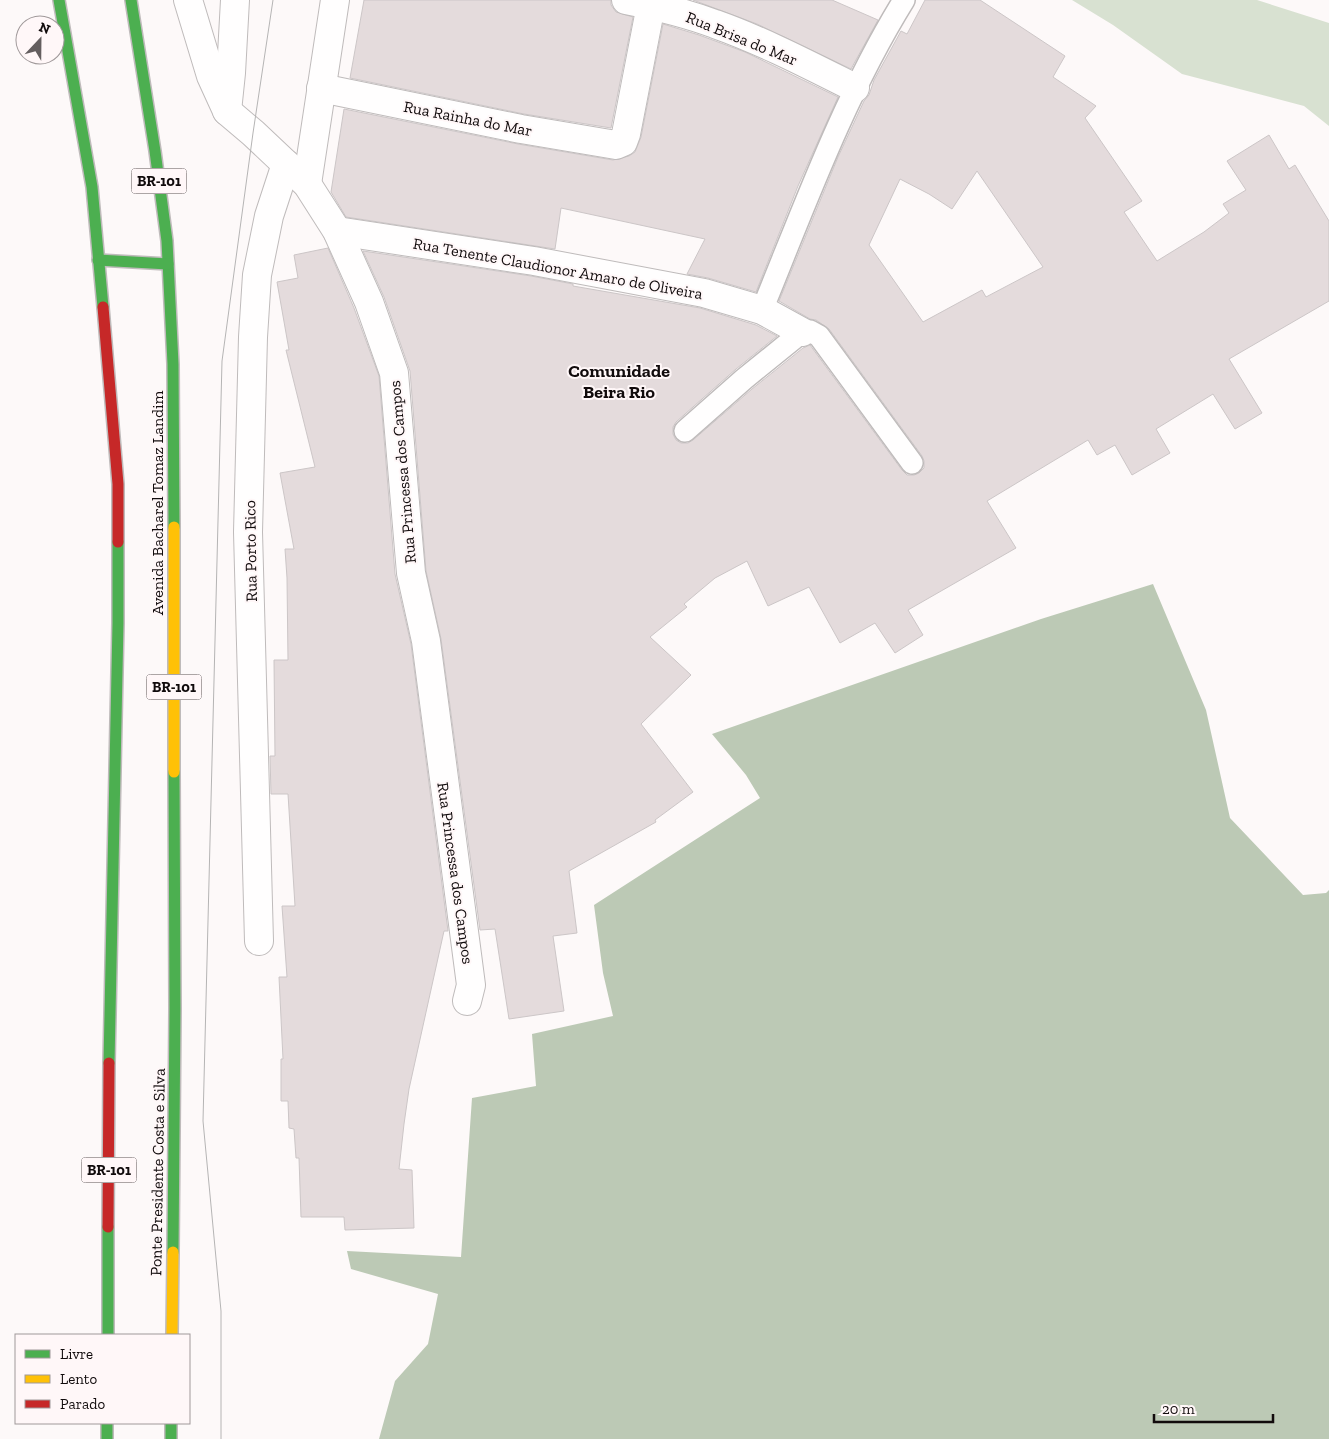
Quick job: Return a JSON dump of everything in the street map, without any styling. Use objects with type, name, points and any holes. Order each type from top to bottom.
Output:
[{"type":"highway","name":"BR-101","points":[[59,0],[92,187],[118,484],[118,623],[110,1005],[108,1334]]},
{"type":"highway","name":"Avenida Bacharel Tomaz Landim","points":[[130,0],[155,151],[167,242],[173,374],[175,1009]]},
{"type":"highway","points":[[98,260],[168,264]]},
{"type":"highway","name":"Ponte Presidente Costa e Silva","points":[[172,1334],[175,1009]]},
{"type":"highway","points":[[107,1424],[107,1439]]},
{"type":"highway","points":[[171,1424],[171,1439]]},
{"type":"street","name":"Rua Princessa dos Campos","points":[[188,0],[210,76],[227,111],[307,184],[337,231],[369,302],[394,373],[411,573],[426,641],[470,975],[471,985],[468,1001]]},
{"type":"street","points":[[227,111],[235,0]]},
{"type":"street","points":[[307,184],[335,0]]},
{"type":"street","name":"Rua Rainha do Mar","points":[[321,88],[520,129],[616,144],[623,142],[626,134],[639,2]]},
{"type":"street","name":"Rua Brisa do Mar","points":[[639,2],[715,24],[772,48],[855,88]]},
{"type":"street","name":"Rua Porto Rico","points":[[259,941],[248,532],[253,337],[257,275],[269,216],[286,164]]},
{"type":"street","name":"Rua Tenente Claudionor Amaro de Oliveira","points":[[337,231],[553,264],[704,293],[762,310],[802,332]]},
{"type":"lane","points":[[762,310],[855,88],[885,31],[904,0]]},
{"type":"lane","points":[[685,431],[744,379],[802,332],[810,331],[819,336],[912,463]]},
{"type":"shaded area","points":[[1072,0],[1257,0],[1329,23],[1329,126],[1304,106],[1182,74],[1113,25]]},
{"type":"shaded area","points":[[1153,584],[1206,710],[1230,818],[1303,895],[1326,893],[1329,890],[1329,1439],[379,1439],[395,1381],[428,1344],[438,1294],[351,1269],[347,1251],[461,1257],[472,1098],[536,1086],[532,1034],[613,1016],[603,973],[594,905],[760,798],[746,775],[712,734],[1041,619]]},
{"type":"building","points":[[364,0],[611,0],[611,5],[616,12],[633,17],[611,128],[524,114],[350,78]]},
{"type":"building","points":[[693,0],[832,0],[878,20],[851,69],[757,24]]},
{"type":"building","points":[[925,0],[980,0],[1065,56],[1053,77],[1096,106],[1085,118],[1142,201],[1124,212],[1157,261],[1204,232],[1229,213],[1223,204],[1246,190],[1227,161],[1269,135],[1289,169],[1295,165],[1329,221],[1329,301],[1229,359],[1262,413],[1235,429],[1213,394],[1156,429],[1170,453],[1132,475],[1115,445],[1097,455],[1088,440],[987,501],[1016,548],[908,610],[923,635],[895,653],[875,623],[840,643],[809,587],[768,606],[747,561],[715,578],[684,604],[687,607],[650,637],[691,675],[641,724],[693,792],[655,820],[656,822],[569,871],[577,933],[553,936],[564,1011],[509,1019],[495,929],[480,930],[441,639],[426,571],[410,371],[384,297],[363,251],[531,276],[573,284],[573,286],[700,308],[756,325],[777,336],[676,422],[673,427],[673,434],[676,440],[681,443],[688,443],[693,440],[752,389],[803,348],[810,345],[902,470],[907,475],[914,475],[924,468],[922,456],[829,329],[816,320],[810,319],[779,301],[838,157],[864,101],[869,95],[874,80],[901,31],[907,34]],"holes":[[[977,171],[1043,267],[986,297],[982,290],[923,322],[869,245],[900,179],[952,209]]]},
{"type":"building","points":[[663,24],[745,52],[838,97],[798,186],[756,292],[687,274],[705,239],[561,208],[555,249],[346,217],[331,192],[344,109],[518,144],[613,160],[629,156],[635,152],[641,137]]},
{"type":"building","points":[[328,248],[354,308],[379,376],[395,574],[411,644],[448,931],[444,931],[409,1089],[404,1124],[399,1169],[412,1170],[414,1228],[345,1230],[344,1217],[301,1217],[299,1158],[296,1158],[294,1129],[289,1128],[288,1101],[281,1101],[281,1059],[283,1059],[279,977],[287,977],[282,906],[295,906],[288,794],[271,794],[270,756],[275,756],[274,660],[288,660],[285,549],[294,549],[280,473],[315,467],[286,350],[289,350],[277,282],[298,278],[294,255]]},
{"type":"tram line","points":[[221,1439],[221,1311],[203,1121],[222,361],[273,0]]},
{"type":"traffic: fast","points":[[59,0],[92,187],[103,307]]},
{"type":"traffic: fast","points":[[131,0],[167,241],[173,364],[174,527]]},
{"type":"traffic: fast","points":[[98,260],[168,264]]},
{"type":"traffic: fast","points":[[109,1063],[118,542]]},
{"type":"traffic: fast","points":[[173,1252],[174,772]]},
{"type":"traffic: fast","points":[[108,1227],[108,1334]]},
{"type":"traffic: fast","points":[[107,1424],[107,1439]]},
{"type":"traffic: fast","points":[[171,1424],[171,1439]]},
{"type":"traffic: slow","points":[[174,527],[174,772]]},
{"type":"traffic: slow","points":[[172,1334],[173,1252]]},
{"type":"traffic: jam","points":[[103,307],[118,484],[118,542]]},
{"type":"traffic: jam","points":[[108,1227],[109,1063]]},
{"type":"district","name":"Comunidade Beira Rio","points":[[619,381]]}]
